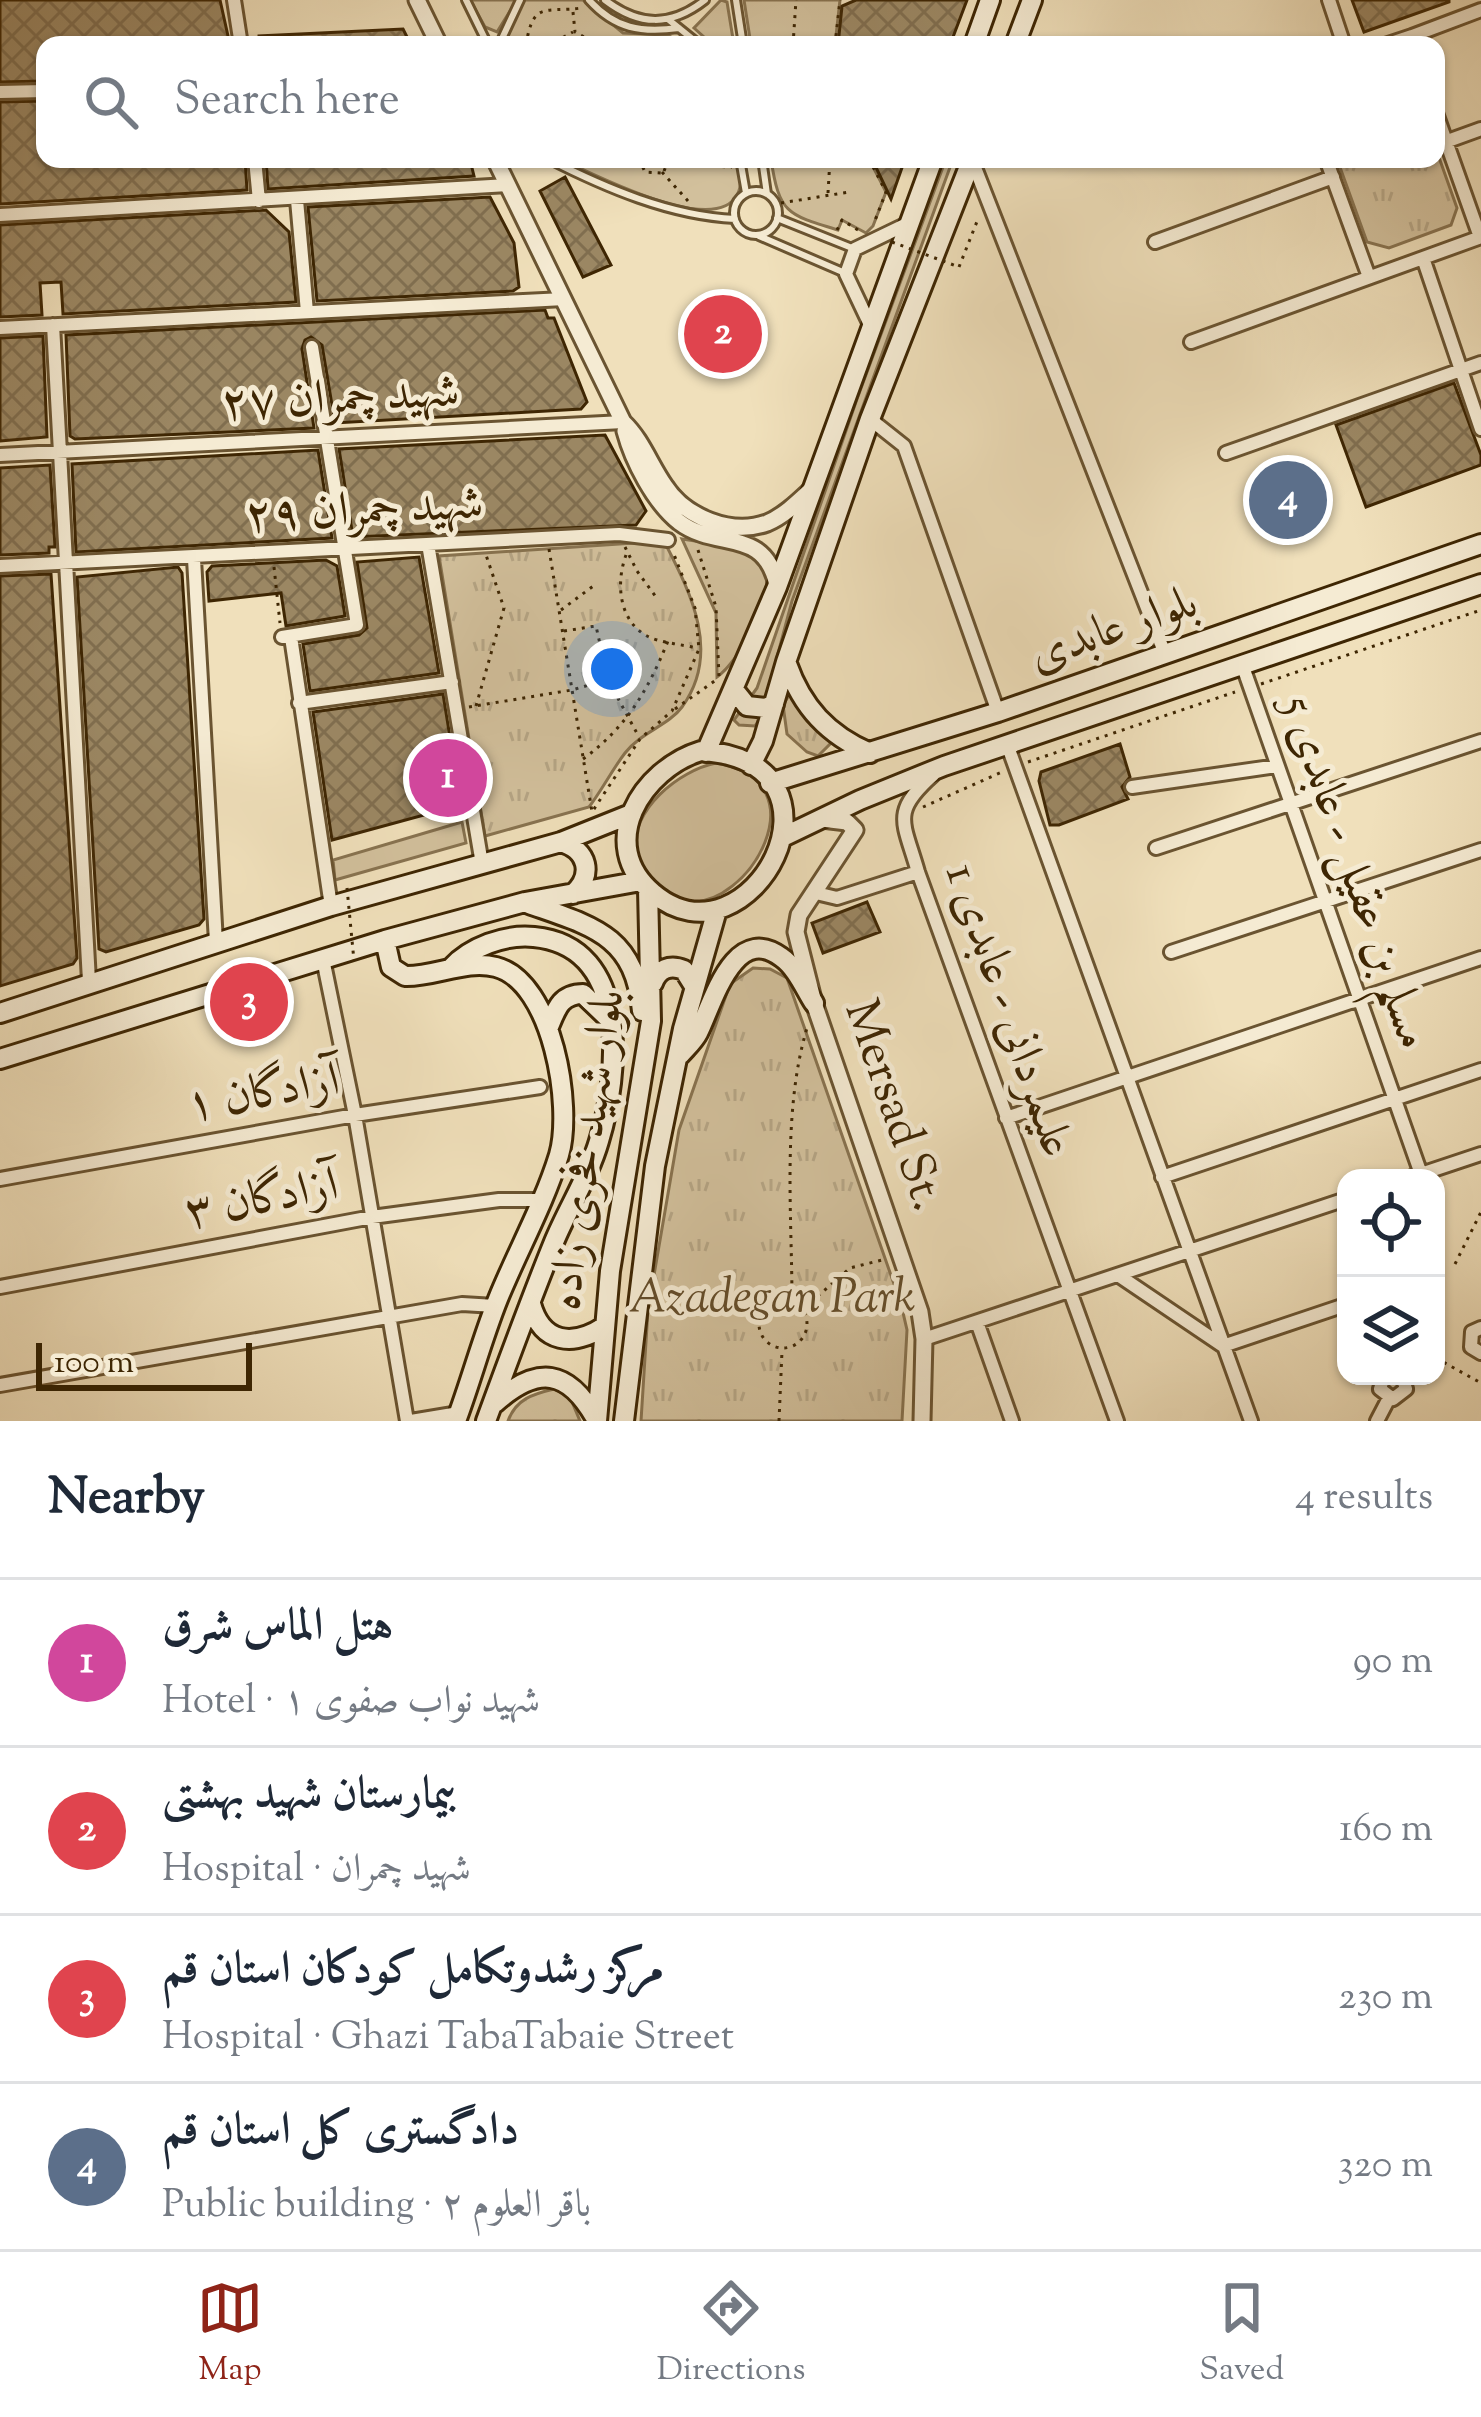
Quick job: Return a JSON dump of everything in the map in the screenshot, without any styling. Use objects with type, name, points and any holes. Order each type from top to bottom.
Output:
[{"type":"main road","points":[[977,36],[990,0]]},
{"type":"main road","points":[[1018,36],[1032,0]]},
{"type":"main road","points":[[706,752],[777,587],[930,168]]},
{"type":"main road","points":[[751,765],[870,419],[968,168]]},
{"type":"main road","name":"بلوار عابدی","points":[[770,783],[998,712],[1481,544]]},
{"type":"main road","name":"بلوار عابدی","points":[[785,836],[944,766],[1481,584]]},
{"type":"main road","points":[[786,662],[816,718],[832,733],[870,753]]},
{"type":"main road","points":[[736,691],[747,706],[774,704]]},
{"type":"main road","points":[[706,752],[751,765],[770,783],[784,810],[785,836],[770,868],[717,910],[686,911],[644,885],[626,842],[639,796],[663,769],[685,756],[706,752]]},
{"type":"main road","points":[[0,1013],[331,906],[561,842],[631,814]]},
{"type":"main road","points":[[561,842],[581,853],[586,863],[582,886],[573,894]]},
{"type":"main road","points":[[0,1059],[323,958],[525,902],[644,885]]},
{"type":"main road","name":"بلوار شهید فخری زاده","points":[[597,1421],[605,1326],[646,1064],[653,983],[644,885]]},
{"type":"main road","points":[[525,902],[575,919],[616,942],[640,991],[646,1064]]},
{"type":"main road","name":"بلوار شهید فخری زاده","points":[[624,1421],[655,1166],[694,986],[717,910]]},
{"type":"main road","points":[[451,968],[476,950],[507,938],[535,937],[558,943],[582,957],[599,980],[611,1022],[614,1074],[598,1144],[489,1413]]},
{"type":"main road","points":[[385,940],[391,967],[398,974],[493,966],[512,973],[530,994],[548,1029],[564,1101],[559,1154],[495,1306],[458,1417]]},
{"type":"main road","points":[[677,1059],[697,1037],[724,972],[751,951],[768,950],[783,958],[814,1003]]},
{"type":"main road","points":[[653,983],[659,972],[678,967],[689,974],[694,986]]},
{"type":"main road","points":[[548,1029],[557,1007],[572,994],[583,994],[611,1022]]},
{"type":"main road","points":[[531,1304],[539,1325],[555,1339],[578,1340],[605,1326]]},
{"type":"main road","points":[[489,1413],[524,1380],[560,1379],[581,1395],[597,1421]]},
{"type":"street","points":[[234,0],[240,36]]},
{"type":"street","points":[[417,0],[435,36]]},
{"type":"street","points":[[1329,0],[1341,36]]},
{"type":"street","points":[[1422,36],[1481,10]]},
{"type":"street","points":[[0,92],[36,91]]},
{"type":"street","points":[[1191,342],[1480,237],[1445,142],[1481,129]]},
{"type":"street","points":[[256,168],[259,201]]},
{"type":"street","points":[[500,168],[653,491],[685,525],[709,537],[753,546],[769,561],[777,587]]},
{"type":"street","points":[[975,168],[1165,654]]},
{"type":"street","points":[[1330,168],[1369,277]]},
{"type":"street","points":[[1155,242],[1333,177]]},
{"type":"street","points":[[0,215],[508,185]]},
{"type":"street","points":[[297,200],[307,312]]},
{"type":"street","points":[[872,329],[846,274],[855,249],[910,222]]},
{"type":"street","points":[[1423,258],[1481,429]]},
{"type":"street","points":[[0,328],[564,299]]},
{"type":"street","points":[[53,325],[89,981]]},
{"type":"street","points":[[312,347],[356,625],[286,637],[331,906]]},
{"type":"street","points":[[1226,453],[1481,363]]},
{"type":"street","points":[[870,419],[904,446],[998,712]]},
{"type":"street","points":[[623,422],[636,434],[674,499],[708,521],[729,526],[765,524],[815,486]]},
{"type":"street","name":"شهید چمران ۲۷","points":[[0,455],[623,422]]},
{"type":"street","name":"شهید چمران ۲۹","points":[[0,566],[620,534],[668,540]]},
{"type":"street","points":[[428,544],[482,864]]},
{"type":"street","points":[[194,559],[216,942]]},
{"type":"street","name":"مسلم بن عقیل - عابدی 5","points":[[1242,664],[1394,1099],[1413,1169]]},
{"type":"street","points":[[299,703],[452,682]]},
{"type":"street","points":[[1156,848],[1481,741]]},
{"type":"street","points":[[1007,744],[1251,1421]]},
{"type":"street","name":"علیمردانی - عابدی 1","points":[[944,766],[915,791],[905,804],[903,818],[918,872],[1117,1421]]},
{"type":"street","points":[[1132,787],[1277,766]]},
{"type":"street","name":"Mersad St.","points":[[822,819],[847,822],[855,830],[800,915],[796,932],[814,1003],[920,1312],[922,1421]]},
{"type":"street","points":[[1171,952],[1481,850]]},
{"type":"street","points":[[816,892],[838,898],[918,872]]},
{"type":"street","points":[[323,958],[409,1421],[458,1417]]},
{"type":"street","points":[[1006,1118],[1481,958]]},
{"type":"street","points":[[1162,1177],[1481,1070]]},
{"type":"street","name":"آزادگان ۱","points":[[0,1179],[355,1115],[540,1088]]},
{"type":"street","points":[[1436,1169],[1481,1154]]},
{"type":"street","name":"آزادگان ۳","points":[[0,1287],[373,1217],[499,1200],[539,1200]]},
{"type":"street","points":[[924,1339],[1337,1202]]},
{"type":"street","points":[[1118,1275],[1223,1346]]},
{"type":"street","points":[[0,1385],[462,1304],[495,1306]]},
{"type":"street","points":[[1223,1346],[1337,1308]]},
{"type":"street","points":[[977,1322],[1012,1421]]},
{"type":"street","points":[[1481,1328],[1469,1340],[1471,1348],[1481,1353]]},
{"type":"street","points":[[1381,1385],[1388,1398]]},
{"type":"street","points":[[1377,1421],[1388,1398],[1404,1393],[1406,1385]]},
{"type":"lane","points":[[466,0],[484,36]]},
{"type":"lane","points":[[503,36],[520,0]]},
{"type":"lane","points":[[605,0],[623,14],[646,21],[669,20],[705,0]]},
{"type":"lane","points":[[736,0],[742,36]]},
{"type":"lane","points":[[588,3],[631,29],[679,28]]},
{"type":"lane","points":[[669,20],[689,36]]},
{"type":"lane","points":[[570,168],[700,218],[735,219]]},
{"type":"lane","points":[[742,168],[746,193]]},
{"type":"lane","points":[[763,168],[767,194]]},
{"type":"lane","points":[[755,235],[769,230],[777,218],[776,203],[758,190],[746,193],[735,205],[735,219],[742,230],[846,274]]},
{"type":"lane","points":[[777,218],[855,249]]},
{"type":"path","points":[[794,36],[796,0]]},
{"type":"path","points":[[837,36],[840,0]]},
{"type":"path","points":[[528,36],[530,21],[539,10],[561,6],[572,10],[588,3]]},
{"type":"path","points":[[572,10],[575,32]]},
{"type":"path","points":[[565,36],[575,32],[582,36]]},
{"type":"path","points":[[643,168],[662,172],[697,211]]},
{"type":"path","points":[[662,172],[664,168]]},
{"type":"path","points":[[734,168],[739,169]]},
{"type":"path","points":[[827,197],[829,168]]},
{"type":"path","points":[[838,230],[842,220],[868,232],[886,192],[874,168]]},
{"type":"path","points":[[785,210],[781,203],[849,192]]},
{"type":"path","points":[[892,242],[959,267],[987,198]]},
{"type":"path","points":[[548,538],[592,812],[640,739],[718,677],[716,607],[704,565],[685,525]]},
{"type":"path","points":[[620,534],[656,597]]},
{"type":"path","points":[[668,540],[695,608],[700,649],[672,711]]},
{"type":"path","points":[[476,706],[504,608],[482,542]]},
{"type":"path","points":[[272,554],[286,637]]},
{"type":"path","points":[[626,555],[619,574],[626,616],[647,636],[700,649]]},
{"type":"path","points":[[559,611],[596,584]]},
{"type":"path","points":[[903,818],[1015,766],[1481,610]]},
{"type":"path","points":[[563,632],[596,626],[608,680],[640,739]]},
{"type":"path","points":[[583,758],[629,718],[668,641]]},
{"type":"path","points":[[456,710],[608,680]]},
{"type":"path","points":[[347,888],[354,961]]},
{"type":"path","points":[[792,1301],[798,1056],[814,1003]]},
{"type":"path","points":[[1455,1264],[1481,1212]]},
{"type":"path","points":[[803,1310],[850,1268],[876,1259],[904,1260]]},
{"type":"path","points":[[792,1301],[803,1310],[808,1322],[805,1336],[795,1346],[782,1349],[764,1339],[760,1319],[772,1303],[792,1301]]},
{"type":"path","points":[[779,1421],[782,1349]]},
{"type":"path","points":[[1445,1363],[1481,1383]]},
{"type":"green space","points":[[470,0],[517,0],[497,32],[485,27]]},
{"type":"green space","points":[[524,0],[583,0],[623,33],[669,36],[506,36]]},
{"type":"green space","points":[[721,0],[727,2],[733,36],[703,36],[694,28]]},
{"type":"green space","points":[[744,0],[840,0],[836,36],[750,36]]},
{"type":"green space","points":[[580,168],[738,168],[740,184],[730,203],[711,209],[686,207]]},
{"type":"green space","points":[[773,168],[874,168],[886,192],[866,233],[842,220],[838,230],[796,215],[778,191]]},
{"type":"green space","points":[[943,168],[950,168],[792,601],[761,717],[755,726],[739,725],[734,720],[757,688]]},
{"type":"green space","points":[[1340,168],[1443,168],[1457,208],[1451,225],[1389,248],[1367,242]]},
{"type":"green space","points":[[682,539],[757,555],[765,571],[764,599],[752,630],[717,677],[716,613]]},
{"type":"green space","points":[[664,541],[692,601],[701,644],[694,686],[682,707],[631,746],[589,807],[485,836],[439,556]]},
{"type":"green space","points":[[791,692],[807,721],[832,742],[818,756],[787,734],[783,705]]},
{"type":"green space","points":[[716,763],[749,775],[766,794],[771,817],[765,842],[732,886],[710,899],[687,901],[646,880],[636,836],[640,821],[660,794],[687,774]]},
{"type":"green space","points":[[462,822],[466,843],[335,880],[333,860]]},
{"type":"green space","name":"Azadegan Park","points":[[753,968],[770,969],[787,978],[901,1304],[907,1330],[902,1421],[641,1421],[648,1310],[679,1130],[730,984]]},
{"type":"green space","points":[[554,1389],[570,1397],[580,1421],[508,1421],[526,1399]]},
{"type":"building","points":[[0,0],[220,0],[228,36],[36,36],[36,81],[0,82]]},
{"type":"building","points":[[856,0],[967,0],[953,36],[839,36],[842,6]]},
{"type":"building","points":[[1352,0],[1449,0],[1449,2],[1364,32]]},
{"type":"building","points":[[403,29],[406,36],[259,36]]},
{"type":"building","points":[[36,101],[36,168],[246,168],[247,190],[0,204],[0,102]]},
{"type":"building","points":[[267,168],[472,168],[474,176],[268,189]]},
{"type":"building","points":[[876,168],[902,168],[891,199]]},
{"type":"building","points":[[565,177],[611,265],[583,277],[540,191]]},
{"type":"building","points":[[490,197],[514,243],[519,287],[513,291],[317,301],[308,207]]},
{"type":"building","points":[[266,210],[289,232],[296,302],[63,314],[61,282],[40,283],[42,315],[0,317],[0,225]]},
{"type":"building","points":[[545,310],[548,318],[554,318],[587,402],[581,409],[335,423],[322,345],[311,337],[302,349],[314,428],[70,436],[66,335]]},
{"type":"building","points":[[43,336],[47,437],[0,441],[0,338]]},
{"type":"building","points":[[1454,383],[1481,465],[1366,507],[1336,425]]},
{"type":"building","points":[[605,435],[646,511],[636,525],[353,537],[339,449]]},
{"type":"building","points":[[318,450],[332,538],[76,552],[72,464]]},
{"type":"building","points":[[50,465],[55,547],[49,547],[49,553],[0,555],[0,468]]},
{"type":"building","points":[[419,557],[439,673],[310,691],[303,644],[359,635],[367,628],[357,562]]},
{"type":"building","points":[[326,560],[337,566],[345,616],[286,626],[281,593],[209,601],[207,572],[212,566]]},
{"type":"building","points":[[178,567],[204,919],[199,925],[106,952],[99,949],[77,577]]},
{"type":"building","points":[[51,574],[77,958],[73,964],[0,986],[0,576]]},
{"type":"building","points":[[443,694],[461,805],[332,840],[313,712]]},
{"type":"building","points":[[1120,744],[1130,777],[1122,787],[1128,799],[1050,825],[1041,772]]},
{"type":"building","points":[[867,902],[880,932],[823,953],[812,923]]},
{"type":"place","name":"بیمارستان شهید بهشتی","points":[[723,334]]},
{"type":"place","name":"دادگستری کل استان قم","points":[[1288,500]]},
{"type":"place","name":"هتل الماس شرق","points":[[448,778]]},
{"type":"place","name":"مرکز رشدوتکامل کودکان استان قم","points":[[249,1002]]}]
